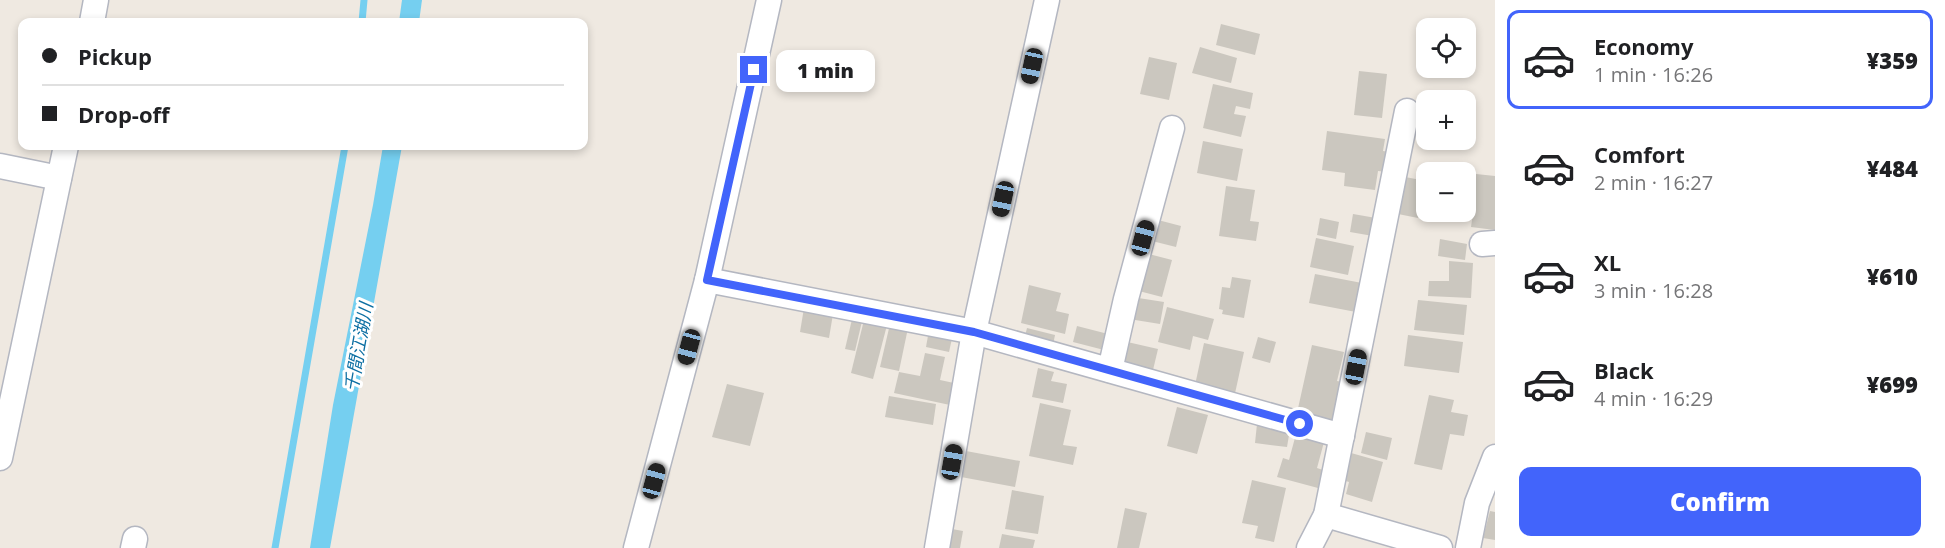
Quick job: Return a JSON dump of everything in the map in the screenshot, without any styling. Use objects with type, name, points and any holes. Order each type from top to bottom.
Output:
[{"type":"street","points":[[93,18],[96,0]]},
{"type":"street","points":[[636,548],[707,280],[770,0]]},
{"type":"street","points":[[937,548],[974,332],[1047,0]]},
{"type":"street","points":[[1309,548],[1326,515],[1407,111]]},
{"type":"street","points":[[1110,370],[1126,299],[1172,128]]},
{"type":"street","points":[[0,458],[65,150]]},
{"type":"street","points":[[0,166],[59,178]]},
{"type":"street","points":[[707,280],[974,332],[1342,436]]},
{"type":"street","points":[[1468,548],[1478,503],[1495,457]]},
{"type":"street","points":[[1326,515],[1440,548]]},
{"type":"water","points":[[402,0],[422,0],[420,18],[400,18]]},
{"type":"water","name":"千間江湖川","points":[[382,150],[401,150],[330,548],[310,548],[333,405]]},
{"type":"building","points":[[1221,24],[1260,34],[1255,55],[1216,45]]},
{"type":"building","points":[[1200,47],[1237,58],[1231,83],[1192,73]]},
{"type":"building","points":[[1149,57],[1177,63],[1169,100],[1140,94]]},
{"type":"building","points":[[1359,71],[1387,74],[1382,118],[1354,115]]},
{"type":"building","points":[[1213,84],[1253,93],[1250,109],[1236,106],[1234,114],[1246,116],[1241,137],[1203,128]]},
{"type":"building","points":[[1327,131],[1385,139],[1383,151],[1390,152],[1387,172],[1378,171],[1375,190],[1344,186],[1345,173],[1322,170]]},
{"type":"building","points":[[1203,141],[1243,149],[1237,181],[1197,173]]},
{"type":"building","points":[[1476,174],[1495,176],[1495,230],[1471,227],[1472,222],[1476,222]]},
{"type":"building","points":[[1400,176],[1416,179],[1416,218],[1393,213]]},
{"type":"building","points":[[1226,186],[1255,190],[1250,221],[1259,222],[1256,241],[1219,236]]},
{"type":"building","points":[[1353,214],[1376,218],[1373,236],[1350,232]]},
{"type":"building","points":[[1320,218],[1339,222],[1336,239],[1317,235]]},
{"type":"building","points":[[1158,220],[1181,226],[1176,247],[1152,241]]},
{"type":"building","points":[[1316,238],[1354,246],[1348,275],[1310,267]]},
{"type":"building","points":[[1440,239],[1467,244],[1465,260],[1438,256]]},
{"type":"building","points":[[1145,253],[1172,260],[1162,297],[1135,290]]},
{"type":"building","points":[[1449,261],[1473,263],[1471,298],[1428,296],[1429,281],[1449,281]]},
{"type":"building","points":[[1315,274],[1362,283],[1356,312],[1309,303]]},
{"type":"building","points":[[1232,277],[1251,280],[1244,318],[1222,314],[1223,310],[1219,309],[1222,287],[1230,288]]},
{"type":"building","points":[[1029,285],[1061,293],[1056,311],[1069,314],[1065,334],[1021,323]]},
{"type":"building","points":[[1132,297],[1164,302],[1160,324],[1129,319]]},
{"type":"building","points":[[1418,300],[1467,305],[1464,335],[1414,330]]},
{"type":"building","points":[[1167,307],[1214,319],[1208,340],[1193,336],[1190,350],[1158,342]]},
{"type":"building","points":[[804,308],[833,314],[829,338],[800,332]]},
{"type":"building","points":[[853,315],[863,317],[855,351],[845,349]]},
{"type":"building","points":[[864,320],[887,325],[873,379],[851,373]]},
{"type":"building","points":[[890,324],[908,328],[899,371],[880,367]]},
{"type":"building","points":[[1077,326],[1112,335],[1108,351],[1073,342]]},
{"type":"building","points":[[1027,328],[1055,335],[1052,350],[1023,344]]},
{"type":"building","points":[[929,330],[953,334],[949,352],[926,347]]},
{"type":"building","points":[[1408,335],[1463,342],[1459,373],[1404,366]]},
{"type":"building","points":[[1258,337],[1276,342],[1270,363],[1252,358]]},
{"type":"building","points":[[1123,341],[1158,349],[1153,370],[1119,362]]},
{"type":"building","points":[[1204,343],[1244,352],[1234,398],[1194,390]]},
{"type":"building","points":[[1312,345],[1344,352],[1337,381],[1343,382],[1335,422],[1297,413]]},
{"type":"building","points":[[925,353],[945,357],[940,380],[954,383],[950,405],[894,393],[899,372],[920,376]]},
{"type":"building","points":[[1038,368],[1054,372],[1051,381],[1067,384],[1063,403],[1032,397]]},
{"type":"building","points":[[727,384],[764,393],[750,446],[712,437]]},
{"type":"building","points":[[1429,395],[1454,400],[1451,412],[1468,415],[1464,436],[1450,434],[1442,470],[1414,464]]},
{"type":"building","points":[[889,396],[936,404],[933,425],[885,417]]},
{"type":"building","points":[[1040,403],[1071,410],[1063,445],[1077,447],[1073,465],[1029,456]]},
{"type":"building","points":[[1177,407],[1208,415],[1197,454],[1167,446]]},
{"type":"building","points":[[1257,424],[1290,429],[1287,447],[1255,443]]},
{"type":"building","points":[[1366,432],[1392,438],[1387,460],[1361,453]]},
{"type":"building","points":[[1296,434],[1324,442],[1317,468],[1323,470],[1318,488],[1277,477],[1283,458],[1289,460]]},
{"type":"building","points":[[966,451],[1020,461],[1015,487],[961,477]]},
{"type":"building","points":[[1344,451],[1383,462],[1372,502],[1346,494],[1349,482],[1336,478]]},
{"type":"building","points":[[1252,480],[1286,488],[1274,542],[1255,538],[1258,526],[1242,523]]},
{"type":"building","points":[[1012,490],[1044,496],[1038,534],[1005,529]]},
{"type":"building","points":[[1125,508],[1147,513],[1139,548],[1117,548]]},
{"type":"building","points":[[1490,511],[1495,512],[1495,540],[1483,538]]},
{"type":"building","points":[[952,529],[963,531],[960,548],[948,548]]},
{"type":"building","points":[[1002,534],[1035,540],[1033,548],[999,548]]},
{"type":"waterway","points":[[362,18],[364,0]]},
{"type":"waterway","points":[[275,548],[344,150]]},
{"type":"route","points":[[754,70],[707,280],[974,332],[1300,424]]}]
